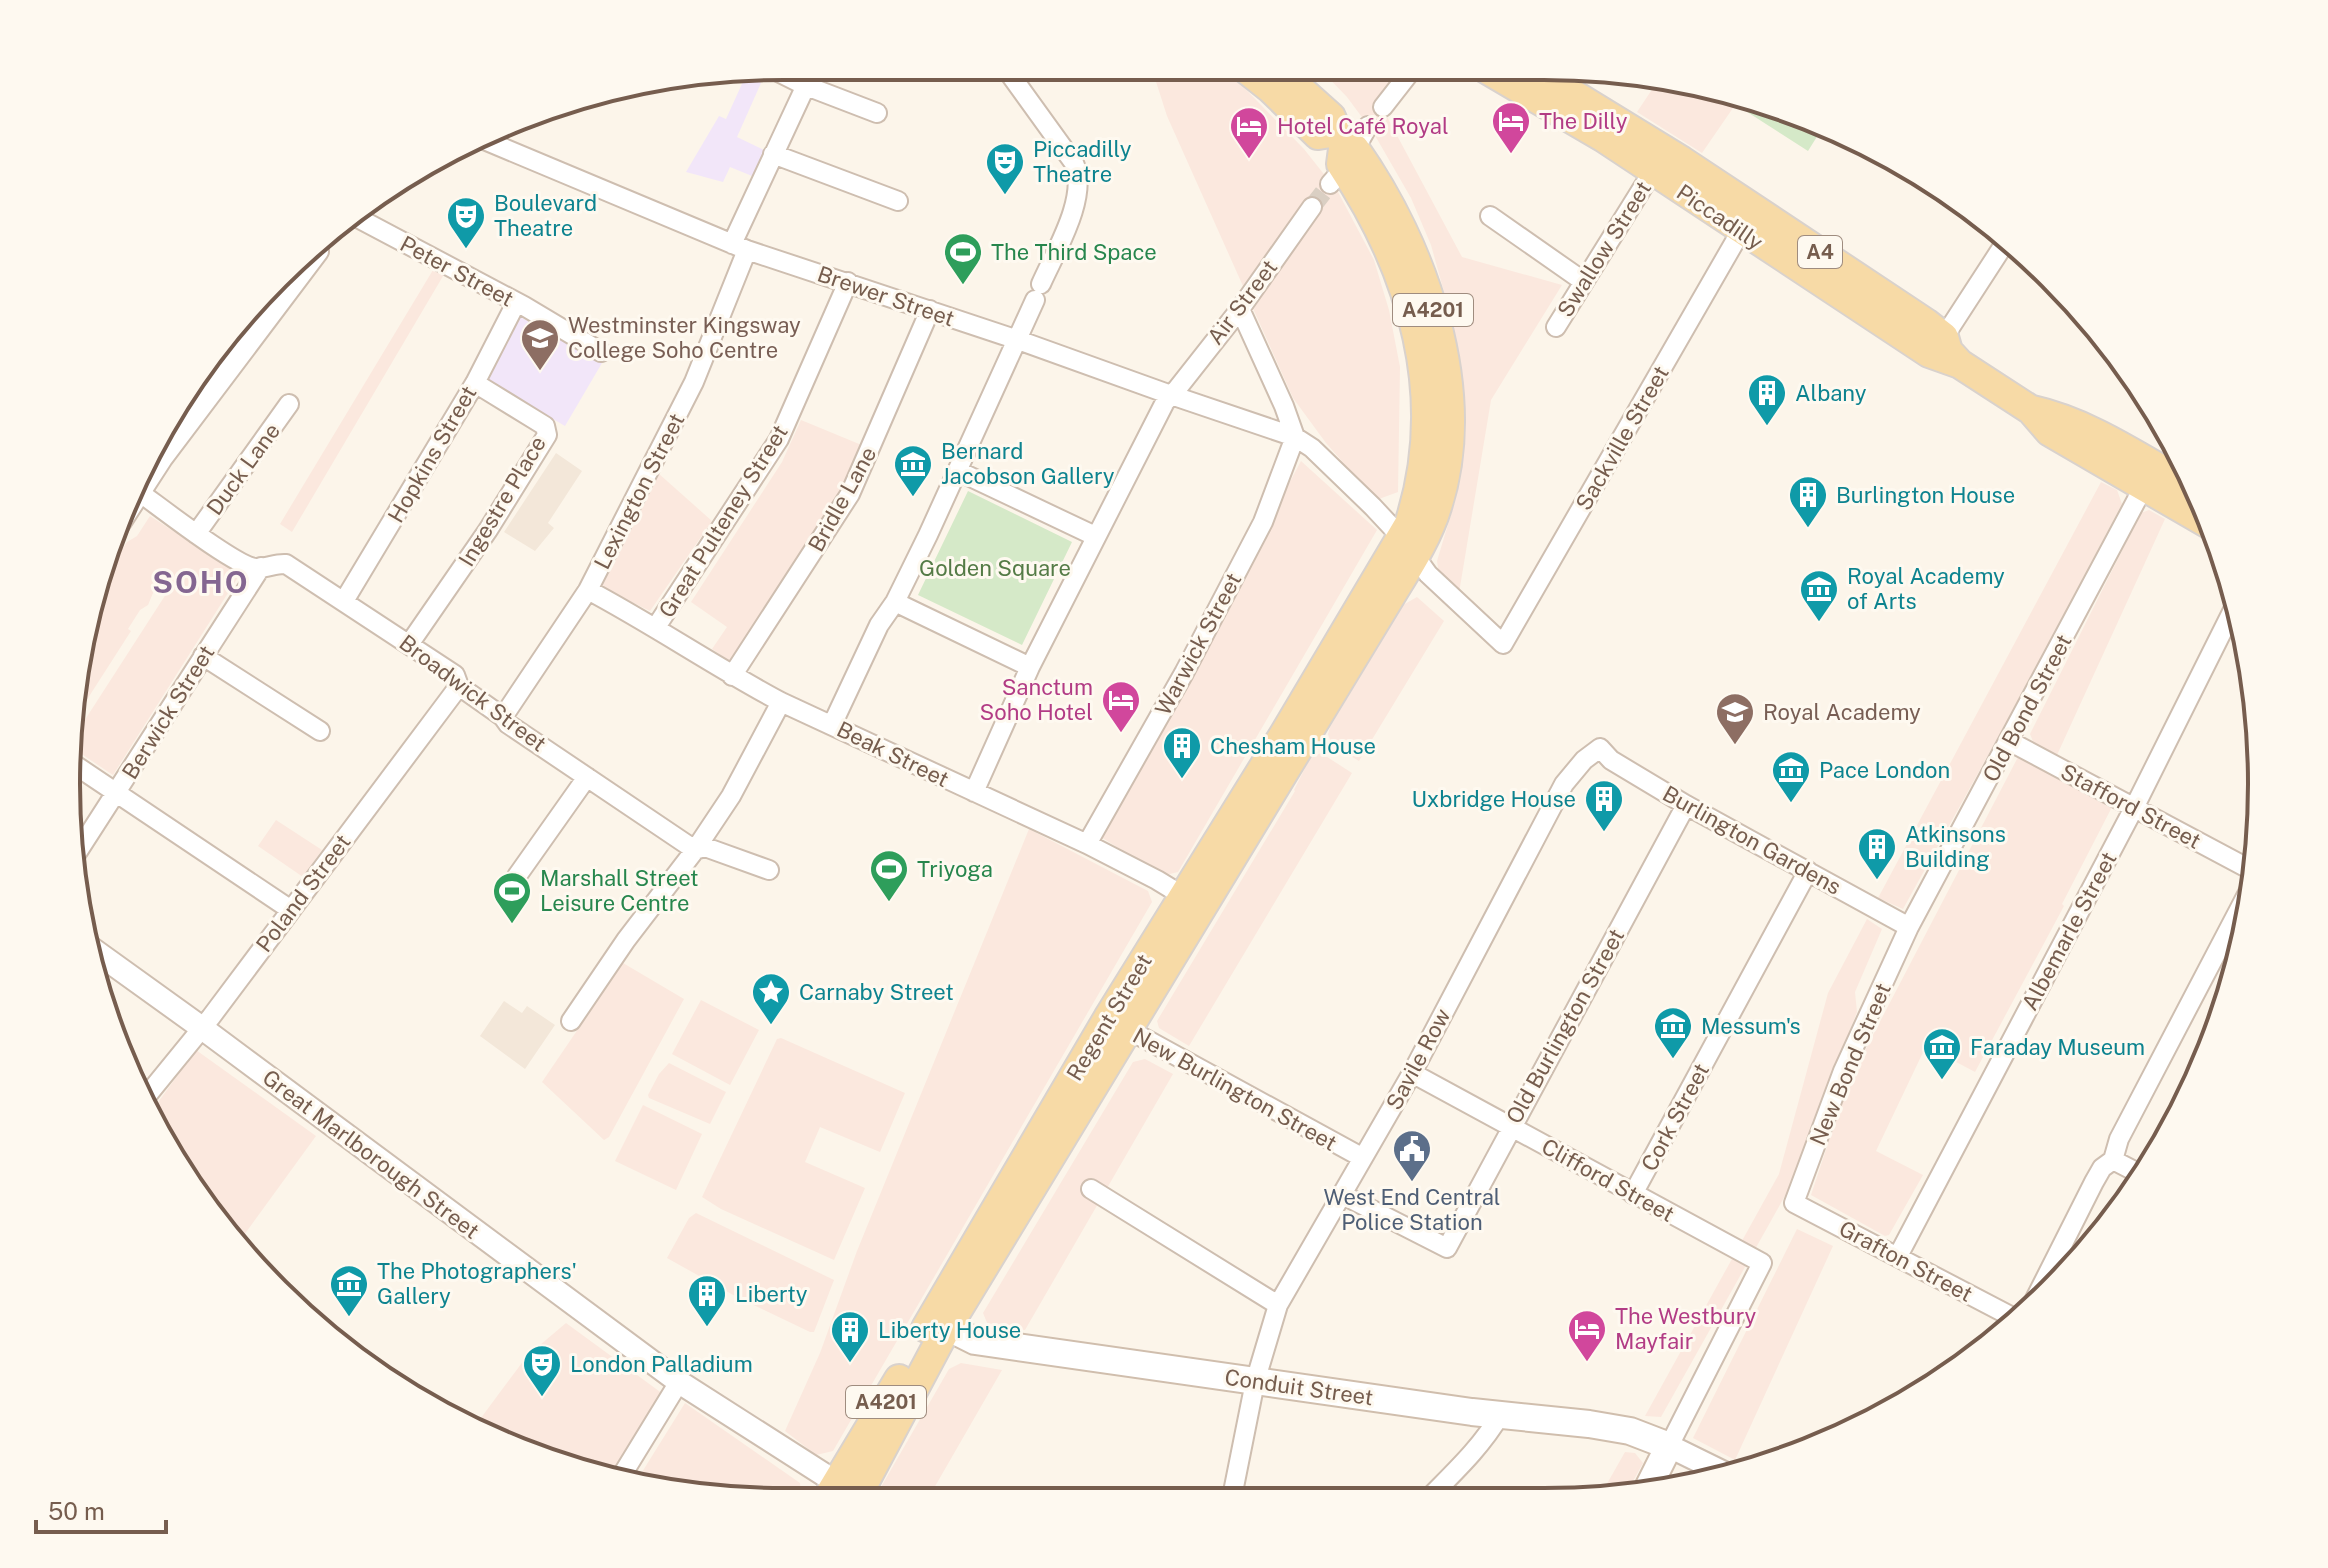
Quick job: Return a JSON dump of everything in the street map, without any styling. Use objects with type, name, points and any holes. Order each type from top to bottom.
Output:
[{"type":"main road","name":"Regent Street","points":[[854,1488],[939,1324],[977,1282],[1118,1024],[1408,547],[1431,525],[1445,477],[1449,434],[1444,362],[1430,301],[1408,240],[1386,195],[1345,152],[1318,135],[1260,80]]},
{"type":"main road","name":"Regent Street","points":[[1290,80],[1331,117],[1345,152]]},
{"type":"main road","name":"Piccadilly","points":[[1505,80],[1604,138],[1929,353],[1960,364],[2031,410],[2050,432],[2195,516]]},
{"type":"main road","name":"Piccadilly","points":[[1550,80],[1682,161],[1944,337],[1948,351],[1960,364]]},
{"type":"main road","name":"Piccadilly","points":[[2031,410],[2059,416],[2087,429],[2178,479]]},
{"type":"main road","name":"Conduit Street","points":[[939,1324],[975,1341],[1255,1382],[1630,1431],[1669,1446]]},
{"type":"main road","points":[[1652,1479],[1669,1446]]},
{"type":"street","points":[[794,80],[877,113]]},
{"type":"street","name":"Lexington Street","points":[[503,717],[588,590],[694,382],[773,154],[807,80]]},
{"type":"street","points":[[832,725],[958,471],[1076,202],[1079,181],[1074,163],[1014,80]]},
{"type":"street","points":[[1383,107],[1404,80]]},
{"type":"street","name":"Brewer Street","points":[[493,144],[740,247],[1295,437]]},
{"type":"street","points":[[773,154],[898,201]]},
{"type":"street","name":"Swallow Street","points":[[1556,327],[1653,171]]},
{"type":"street","name":"Air Street","points":[[1095,536],[1165,402],[1240,309],[1312,207]]},
{"type":"street","points":[[1490,216],[1583,281]]},
{"type":"street","name":"Peter Street","points":[[362,220],[601,352]]},
{"type":"street","name":"Sackville Street","points":[[1408,547],[1434,580],[1503,644],[1741,231]]},
{"type":"street","points":[[1944,337],[2001,249]]},
{"type":"street","points":[[159,460],[301,273]]},
{"type":"street","name":"Great Pulteney Street","points":[[656,627],[779,439],[848,282]]},
{"type":"street","name":"Hopkins Street","points":[[344,601],[475,383],[516,303]]},
{"type":"street","points":[[1240,309],[1295,437],[1312,448],[1408,547]]},
{"type":"street","name":"Bridle Lane","points":[[732,676],[850,494],[930,310]]},
{"type":"street","name":"Ingestre Place","points":[[410,643],[547,435],[545,426],[475,383]]},
{"type":"street","name":"Duck Lane","points":[[196,534],[289,404]]},
{"type":"street","name":"Warwick Street","points":[[1087,844],[1184,673],[1263,522],[1295,437]]},
{"type":"street","points":[[958,471],[1095,536],[1030,667],[974,792]]},
{"type":"street","name":"Old Bond Street","points":[[1909,927],[2143,488]]},
{"type":"street","name":"Broadwick Street","points":[[143,495],[196,534],[245,564],[261,567],[286,564],[410,643],[455,675],[459,686],[503,717],[508,724],[695,850],[705,847],[769,870]]},
{"type":"street","name":"Berwick Street","points":[[83,844],[261,567]]},
{"type":"street","name":"Beak Street","points":[[588,590],[781,702],[1087,844],[1193,902]]},
{"type":"street","points":[[895,602],[1030,667]]},
{"type":"street","name":"Albemarle Street","points":[[1898,1256],[2135,806],[2228,620]]},
{"type":"street","points":[[203,656],[320,731]]},
{"type":"street","name":"Poland Street","points":[[151,1091],[202,1028],[459,686]]},
{"type":"street","points":[[571,1021],[626,940],[695,850],[748,767],[781,702]]},
{"type":"street","name":"Stafford Street","points":[[2009,741],[2243,865]]},
{"type":"street","name":"Burlington Gardens","points":[[1600,748],[1611,760],[1686,805],[1909,927]]},
{"type":"street","name":"Savile Row","points":[[1234,1488],[1255,1382],[1278,1305],[1412,1073],[1564,784],[1584,760],[1600,748]]},
{"type":"street","points":[[81,769],[291,910]]},
{"type":"street","points":[[517,876],[587,777]]},
{"type":"street","name":"Old Burlington Street","points":[[1343,1195],[1447,1248],[1510,1126],[1686,805]]},
{"type":"street","name":"Cork Street","points":[[1633,1194],[1808,871]]},
{"type":"street","points":[[2046,1278],[2094,1182],[2102,1168],[2113,1160],[2119,1139],[2234,919]]},
{"type":"street","name":"New Bond Street","points":[[1794,1203],[1843,1071],[1909,927]]},
{"type":"street","name":"Great Marlborough Street","points":[[102,956],[679,1382],[836,1488]]},
{"type":"street","name":"New Burlington Street","points":[[1118,1024],[1363,1158]]},
{"type":"street","name":"Clifford Street","points":[[1412,1073],[1762,1263],[1669,1446]]},
{"type":"street","points":[[2113,1160],[2132,1170]]},
{"type":"street","points":[[1091,1189],[1278,1305]]},
{"type":"street","name":"Grafton Street","points":[[1794,1203],[2007,1314]]},
{"type":"street","points":[[626,1469],[679,1382]]},
{"type":"street","points":[[1438,1488],[1478,1447],[1500,1415]]},
{"type":"street","points":[[1669,1446],[1712,1467]]},
{"type":"shaded area","points":[[1155,80],[1237,80],[1304,149],[1338,192],[1374,260],[1389,310],[1400,367],[1398,492],[1376,500],[1326,443],[1293,398],[1167,116]]},
{"type":"shaded area","points":[[1331,80],[1391,80],[1377,98],[1462,257],[1562,285],[1491,400],[1459,593],[1439,574],[1437,561],[1455,501],[1463,432],[1463,400],[1451,317],[1431,245],[1411,198],[1373,132]]},
{"type":"shaded area","points":[[743,82],[761,83],[737,137],[764,150],[752,176],[730,167],[723,182],[686,172],[719,116],[726,119]]},
{"type":"shaded area","points":[[1652,89],[1734,106],[1702,153],[1637,112]]},
{"type":"shaded area","points":[[436,265],[446,271],[292,532],[280,524]]},
{"type":"shaded area","name":"Westminster Kingsway College Soho Centre","points":[[515,314],[602,363],[565,426],[481,377]]},
{"type":"shaded area","points":[[801,420],[864,446],[842,493],[731,662],[712,649],[727,627],[691,602],[782,462]]},
{"type":"shaded area","points":[[556,453],[582,471],[548,523],[554,528],[535,551],[504,532]]},
{"type":"shaded area","points":[[1301,461],[1377,530],[1178,872],[1162,876],[1101,837]]},
{"type":"shaded area","points":[[658,473],[712,521],[650,611],[601,587]]},
{"type":"shaded area","points":[[2101,482],[2117,490],[2122,504],[2003,728],[1903,909],[1878,898]]},
{"type":"shaded area","points":[[2149,510],[2165,519],[2057,755],[2034,744],[2030,734],[2141,513]]},
{"type":"shaded area","points":[[150,516],[240,574],[113,775],[81,754],[83,722],[168,591],[158,581],[148,605],[140,610],[128,629],[131,631],[85,703],[104,602],[117,558],[127,542],[137,536]]},
{"type":"shaded area","points":[[1417,597],[1444,621],[1359,761],[1332,745],[1328,734],[1330,727],[1403,605]]},
{"type":"shaded area","points":[[1321,753],[1352,773],[1189,1046],[1159,1028],[1157,1021],[1295,791],[1310,758]]},
{"type":"shaded area","points":[[2018,757],[2112,807],[2062,904],[2064,906],[1975,1072],[1926,1046],[1876,1151],[1923,1175],[1889,1235],[1885,1236],[1811,1195],[1848,1083]]},
{"type":"shaded area","points":[[276,820],[322,850],[303,877],[258,846]]},
{"type":"shaded area","points":[[1029,829],[1148,891],[1152,902],[833,1451],[816,1455],[785,1431],[820,1353],[857,1251]]},
{"type":"shaded area","points":[[1867,919],[1882,929],[1855,992],[1857,1012],[1791,1185],[1661,1417],[1645,1416],[1779,1174],[1828,993]]},
{"type":"shaded area","points":[[623,963],[684,999],[609,1137],[604,1140],[542,1082]]},
{"type":"shaded area","points":[[701,1000],[759,1030],[730,1085],[672,1054]]},
{"type":"shaded area","points":[[504,1001],[522,1013],[527,1006],[555,1025],[525,1069],[480,1036]]},
{"type":"shaded area","points":[[781,1038],[905,1093],[880,1152],[820,1127],[805,1162],[865,1188],[834,1260],[721,1209],[702,1197],[777,1039]]},
{"type":"shaded area","points":[[196,1050],[316,1136],[244,1235],[199,1175],[157,1103]]},
{"type":"shaded area","points":[[1145,1059],[1173,1074],[1025,1330],[988,1325],[983,1313],[1133,1062]]},
{"type":"shaded area","points":[[669,1063],[726,1092],[710,1124],[649,1098],[659,1074]]},
{"type":"shaded area","points":[[643,1105],[702,1134],[676,1190],[615,1161]]},
{"type":"shaded area","points":[[696,1213],[834,1280],[814,1332],[735,1296],[667,1258],[689,1218]]},
{"type":"shaded area","points":[[1797,1229],[1833,1246],[1735,1460],[1693,1438]]},
{"type":"shaded area","points":[[566,1323],[663,1394],[615,1467],[558,1451],[481,1418],[527,1356]]},
{"type":"shaded area","points":[[961,1363],[1002,1370],[934,1488],[881,1488],[881,1487],[949,1369]]},
{"type":"shaded area","points":[[685,1403],[800,1483],[800,1488],[692,1482],[642,1473]]},
{"type":"shaded area","points":[[1625,1452],[1635,1453],[1643,1463],[1632,1482],[1606,1485]]},
{"type":"green space","points":[[1742,109],[1817,136],[1808,151]]},
{"type":"green space","name":"Golden Square","points":[[968,491],[1072,542],[1022,645],[918,595]]},
{"type":"tunnel","points":[[1312,207],[1330,184]]},
{"type":"place","name":"The Dilly","points":[[1511,155]]},
{"type":"place","name":"Hotel Café Royal","points":[[1249,160]]},
{"type":"place","name":"Piccadilly Theatre","points":[[1005,196]]},
{"type":"place","name":"Boulevard Theatre","points":[[466,250]]},
{"type":"place","name":"The Third Space","points":[[963,286]]},
{"type":"place","name":"Westminster Kingsway College Soho Centre","points":[[540,372]]},
{"type":"place","name":"Albany","points":[[1767,427]]},
{"type":"place","name":"Bernard Jacobson Gallery","points":[[913,498]]},
{"type":"place","name":"Burlington House","points":[[1808,529]]},
{"type":"place","name":"Royal Academy of Arts","points":[[1819,623]]},
{"type":"place","name":"Sanctum Soho Hotel","points":[[1121,734]]},
{"type":"place","name":"Royal Academy","points":[[1735,746]]},
{"type":"place","name":"Chesham House","points":[[1182,780]]},
{"type":"place","name":"Pace London","points":[[1791,804]]},
{"type":"place","name":"Uxbridge House","points":[[1604,833]]},
{"type":"place","name":"Atkinsons Building","points":[[1877,881]]},
{"type":"place","name":"Triyoga","points":[[889,903]]},
{"type":"place","name":"Marshall Street Leisure Centre","points":[[512,925]]},
{"type":"place","name":"Carnaby Street","points":[[771,1026]]},
{"type":"place","name":"Messum's","points":[[1673,1060]]},
{"type":"place","name":"Faraday Museum","points":[[1942,1081]]},
{"type":"place","name":"West End Central Police Station","points":[[1412,1183]]},
{"type":"place","name":"The Photographers' Gallery","points":[[349,1318]]},
{"type":"place","name":"Liberty","points":[[707,1328]]},
{"type":"place","name":"The Westbury Mayfair","points":[[1587,1363]]},
{"type":"place","name":"Liberty House","points":[[850,1364]]},
{"type":"place","name":"London Palladium","points":[[542,1398]]},
{"type":"district","name":"SOHO","points":[[201,583]]}]
